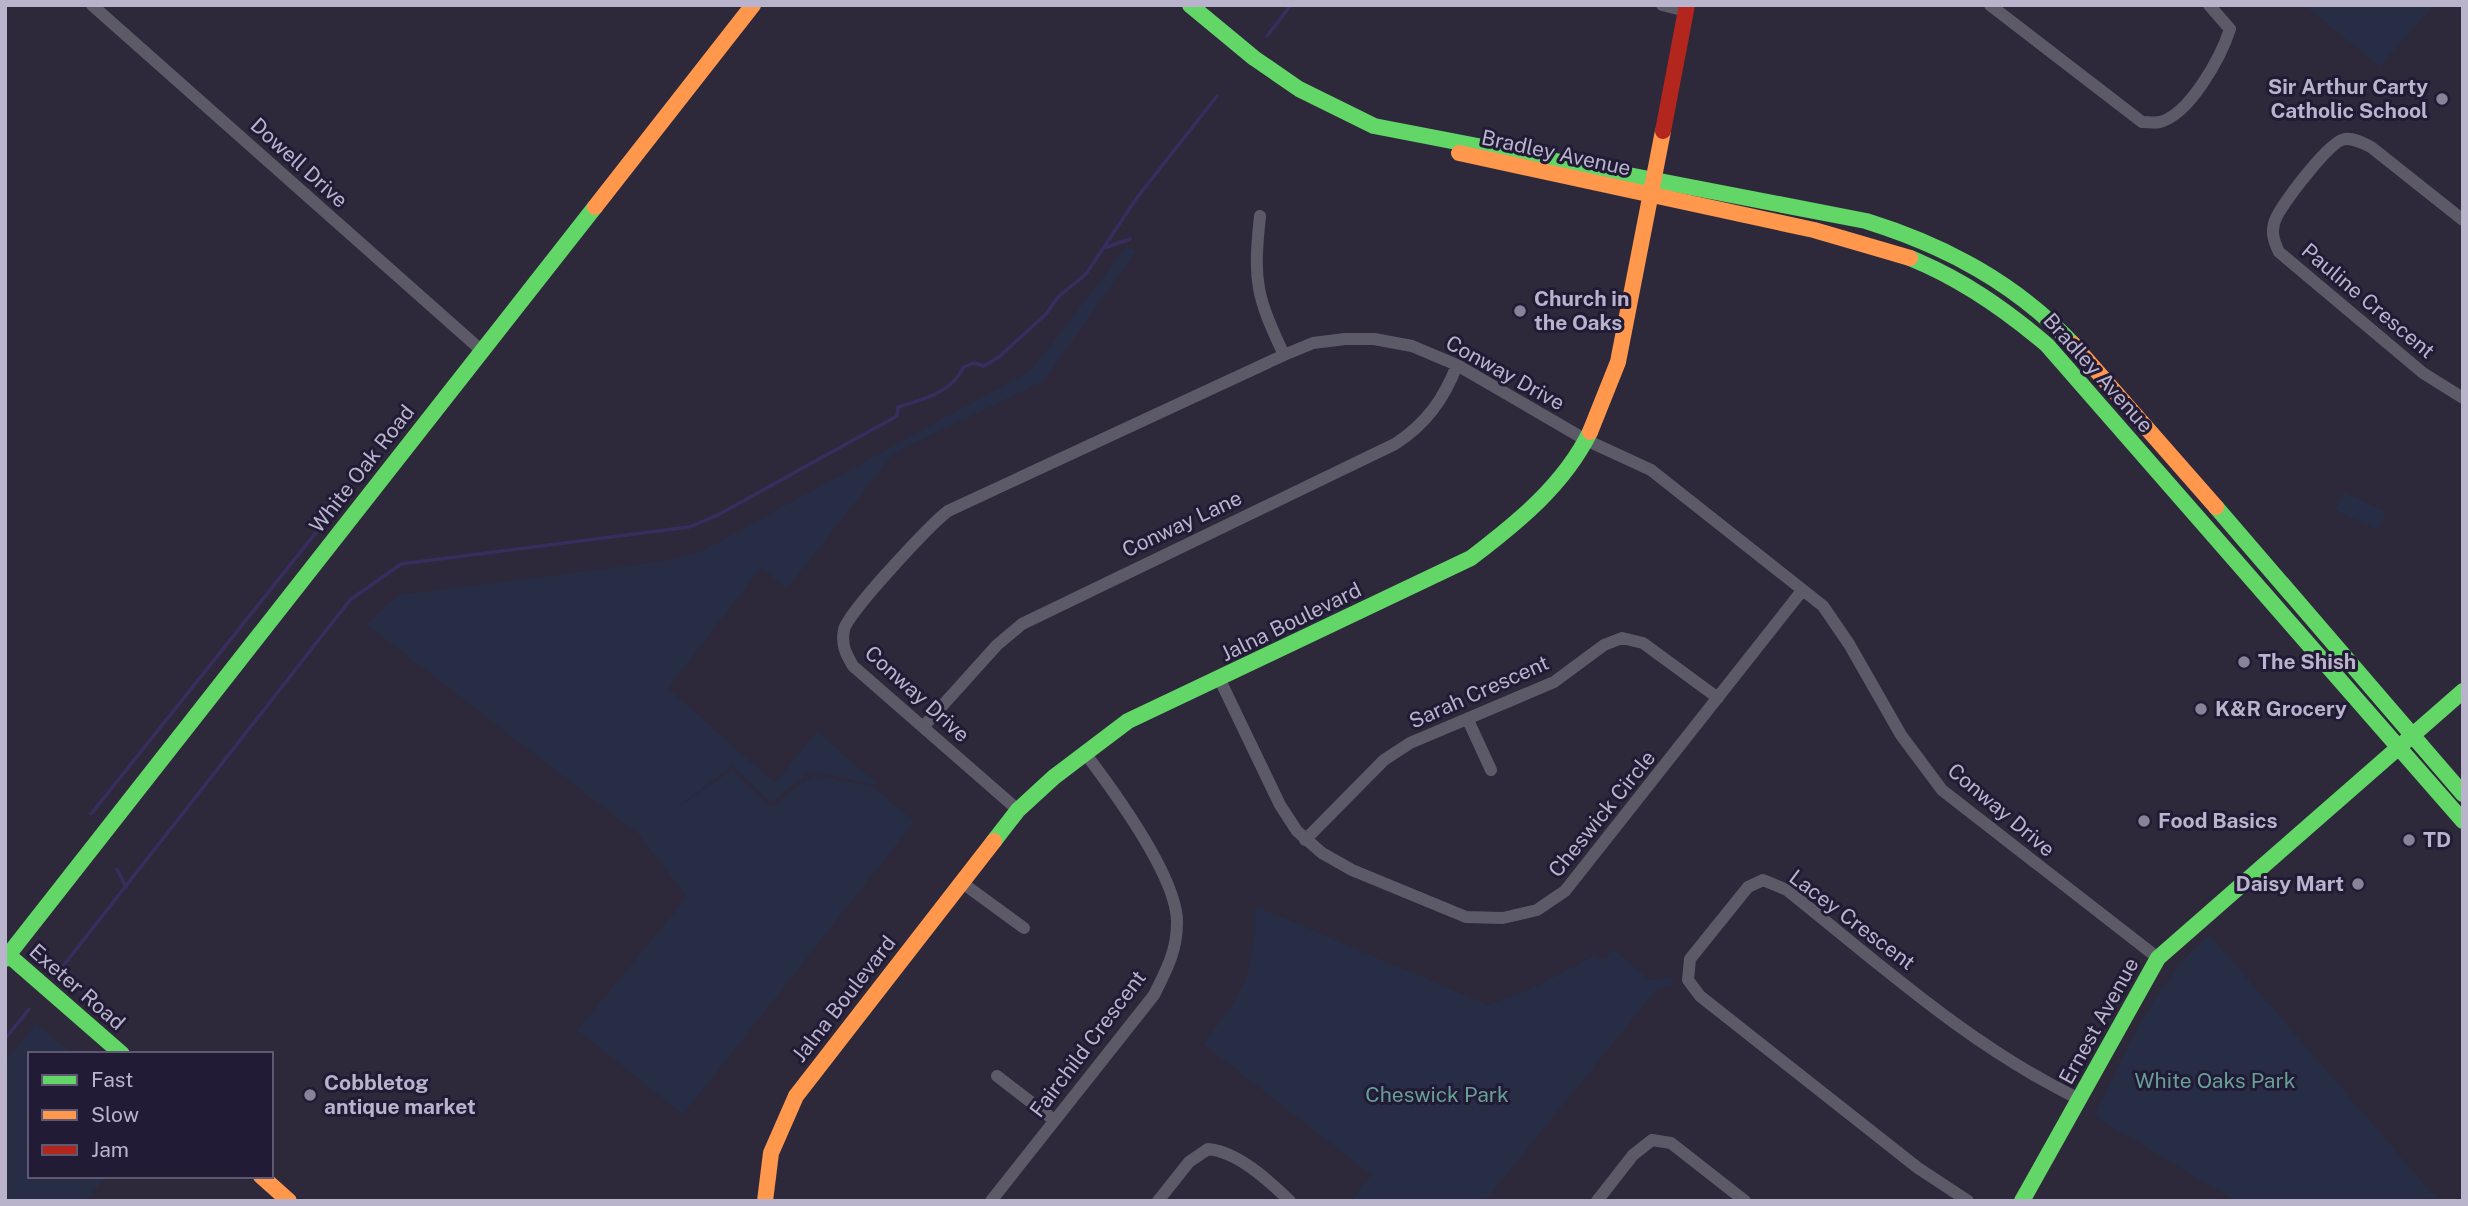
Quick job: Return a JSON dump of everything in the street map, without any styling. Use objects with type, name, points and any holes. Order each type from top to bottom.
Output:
[{"type":"street","name":"Dowell Drive","points":[[92,5],[106,10],[481,350]]},
{"type":"street","name":"White Oak Road","points":[[6,955],[753,5]]},
{"type":"street","name":"Bradley Avenue","points":[[1190,5],[1268,71],[1312,100],[1353,118],[1446,150],[1651,187],[1866,221],[1914,234],[1998,277],[2065,333],[2463,794]]},
{"type":"street","points":[[1662,5],[1687,8]]},
{"type":"street","points":[[1990,5],[2143,122],[2161,122],[2184,104],[2223,50],[2230,29],[2209,5]]},
{"type":"street","name":"Jalna Boulevard","points":[[765,1201],[771,1153],[796,1096],[1017,810],[1128,721],[1220,680],[1471,558],[1513,526],[1549,492],[1586,440],[1618,362],[1687,8]]},
{"type":"street","name":"Pauline Crescent","points":[[2463,220],[2371,147],[2357,140],[2344,139],[2326,152],[2276,217],[2272,236],[2279,252],[2289,261],[2423,373],[2463,398]]},
{"type":"street","name":"Bradley Avenue","points":[[1651,187],[1875,244],[1948,272],[1996,301],[2047,345],[2463,821]]},
{"type":"street","points":[[1260,216],[1256,285],[1284,355]]},
{"type":"street","name":"Conway Drive","points":[[1017,810],[853,666],[843,650],[844,627],[925,529],[948,510],[1284,355],[1313,344],[1374,339],[1412,346],[1457,365],[1586,440],[1651,470],[1801,592],[1823,606],[1849,644],[1901,735],[1942,790],[2158,958]]},
{"type":"street","name":"Conway Lane","points":[[924,726],[997,645],[1022,624],[1395,444],[1419,429],[1437,407],[1457,365]]},
{"type":"street","name":"Cheswick Circle","points":[[1220,680],[1280,805],[1306,840],[1352,870],[1466,917],[1503,918],[1537,910],[1565,891],[1589,864],[1801,592]]},
{"type":"street","name":"Sarah Crescent","points":[[1306,840],[1384,760],[1410,743],[1554,682],[1604,645],[1622,638],[1643,643],[1718,698]]},
{"type":"street","name":"Ernest Avenue","points":[[2022,1201],[2158,958],[2463,691]]},
{"type":"street","points":[[1468,720],[1491,770]]},
{"type":"street","name":"Fairchild Crescent","points":[[991,1201],[1154,995],[1173,957],[1178,921],[1172,895],[1133,821],[1085,753]]},
{"type":"street","name":"Lacey Crescent","points":[[1968,1201],[1917,1168],[1700,996],[1688,980],[1690,958],[1748,887],[1763,880],[1787,890],[1968,1035],[2026,1073],[2079,1099]]},
{"type":"street","points":[[961,882],[1024,928]]},
{"type":"street","name":"Exeter Road","points":[[6,955],[120,1052]]},
{"type":"street","points":[[996,1076],[1054,1120]]},
{"type":"street","points":[[1597,1201],[1633,1155],[1652,1140],[1671,1143],[1745,1201]]},
{"type":"street","points":[[1158,1201],[1189,1162],[1208,1149],[1223,1150],[1242,1162],[1290,1201]]},
{"type":"street","points":[[263,1178],[289,1201]]},
{"type":"green space","points":[[2304,5],[2434,5],[2380,67]]},
{"type":"green space","points":[[1127,246],[1136,251],[1044,381],[894,453],[787,589],[761,568],[668,688],[775,783],[817,731],[880,786],[811,771],[771,802],[732,766],[672,811],[732,770],[771,807],[813,775],[871,786],[915,821],[683,1115],[577,1030],[687,897],[638,834],[366,624],[398,595],[663,561],[702,551],[1031,370]]},
{"type":"green space","points":[[2344,492],[2386,512],[2378,530],[2335,510]]},
{"type":"green space","name":"Cheswick Park","points":[[1258,907],[1488,1005],[1533,988],[1595,955],[1599,959],[1605,958],[1614,949],[1650,980],[1673,977],[1674,985],[1657,989],[1485,1201],[1351,1201],[1371,1175],[1203,1044],[1243,984],[1252,953],[1253,911]]},
{"type":"green space","name":"White Oaks Park","points":[[2210,935],[2439,1201],[2235,1201],[2094,1116],[2157,996],[2190,953]]},
{"type":"green space","points":[[36,1024],[71,1052],[28,1052],[28,1178],[105,1178],[86,1201],[5,1201],[5,1062]]},
{"type":"waterway","points":[[1267,36],[1291,5]]},
{"type":"waterway","points":[[60,970],[350,600],[401,564],[689,527],[716,516],[897,416],[898,407],[927,398],[944,389],[964,367],[974,363],[984,366],[999,357],[1046,314],[1058,297],[1086,274],[1136,199],[1217,96]]},
{"type":"waterway","points":[[1107,247],[1130,239]]},
{"type":"waterway","points":[[91,814],[342,500]]},
{"type":"waterway","points":[[117,869],[126,887]]},
{"type":"waterway","points":[[5,1039],[29,1009]]},
{"type":"traffic: fast","points":[[1190,5],[1254,58],[1299,89],[1374,126],[1866,221],[1924,242],[1978,269],[2027,303],[2073,344]]},
{"type":"traffic: fast","points":[[5,959],[595,207]]},
{"type":"traffic: fast","points":[[1910,258],[1947,275],[1982,296],[2047,345],[2463,821]]},
{"type":"traffic: fast","points":[[994,841],[1018,810],[1054,777],[1128,721],[1471,558],[1538,502],[1567,469],[1590,432]]},
{"type":"traffic: fast","points":[[2216,507],[2463,794]]},
{"type":"traffic: fast","points":[[2022,1201],[2158,958],[2463,691]]},
{"type":"traffic: fast","points":[[5,952],[120,1052]]},
{"type":"traffic: slow","points":[[595,207],[753,5]]},
{"type":"traffic: slow","points":[[1590,432],[1618,362],[1663,131]]},
{"type":"traffic: slow","points":[[1459,153],[1814,230],[1910,258]]},
{"type":"traffic: slow","points":[[2073,344],[2216,507]]},
{"type":"traffic: slow","points":[[765,1201],[771,1153],[796,1096],[994,841]]},
{"type":"traffic: slow","points":[[263,1178],[289,1201]]},
{"type":"traffic: jam","points":[[1663,131],[1687,5]]},
{"type":"place","name":"Sir Arthur Carty Catholic School","points":[[2442,99]]},
{"type":"place","name":"Church in the Oaks","points":[[1520,311]]},
{"type":"place","name":"The Shish","points":[[2244,662]]},
{"type":"place","name":"K&R Grocery","points":[[2201,709]]},
{"type":"place","name":"Food Basics","points":[[2144,821]]},
{"type":"place","name":"TD","points":[[2409,840]]},
{"type":"place","name":"Daisy Mart","points":[[2358,884]]},
{"type":"place","name":"Cobbletog antique market","points":[[310,1095]]}]
